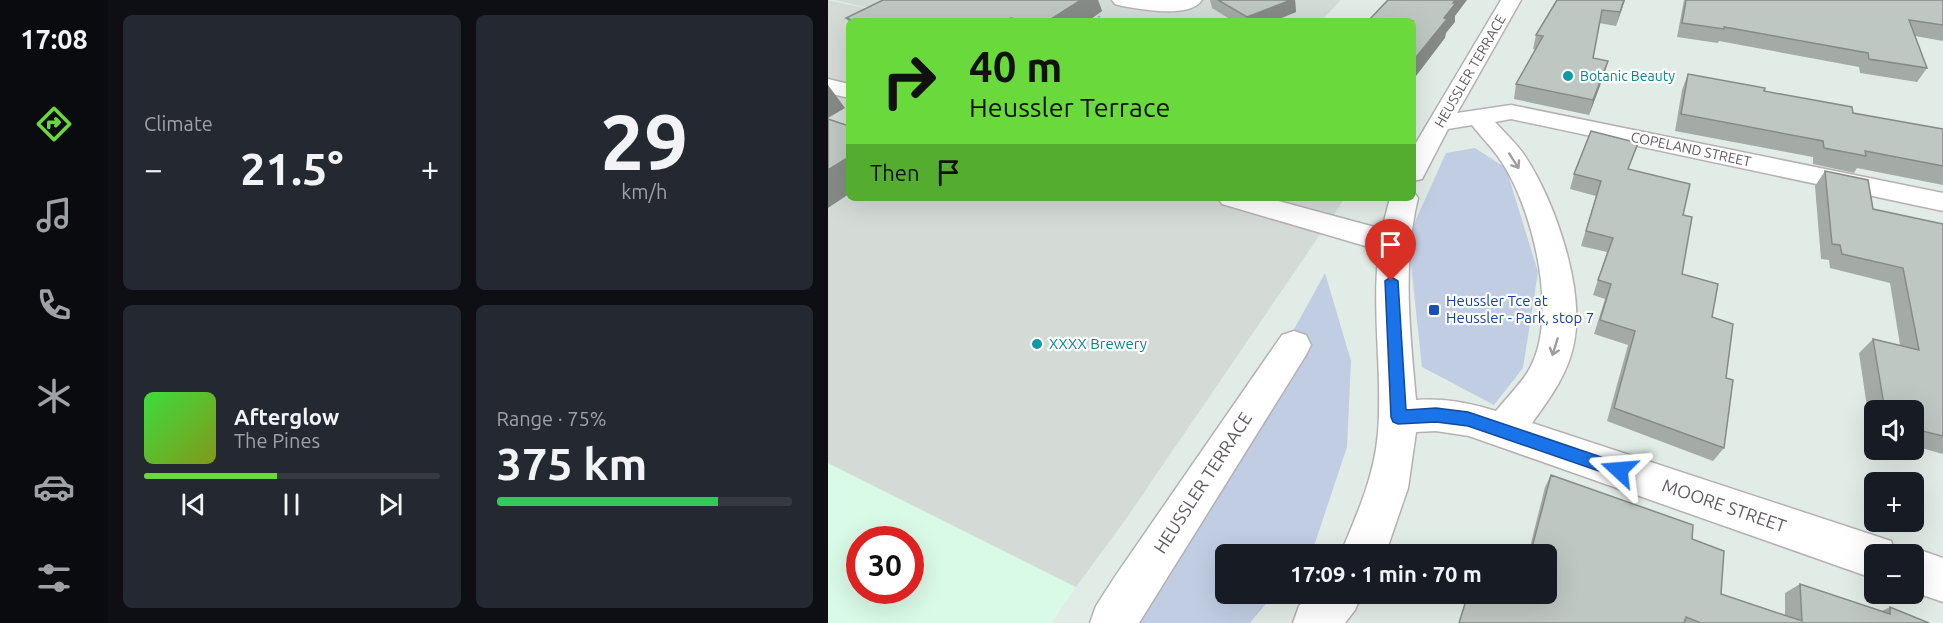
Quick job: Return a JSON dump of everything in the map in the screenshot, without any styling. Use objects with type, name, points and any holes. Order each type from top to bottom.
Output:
[{"type":"street","points":[[1122,0],[1162,5],[1182,4],[1192,0]]},
{"type":"street","name":"HEUSSLER TERRACE","points":[[1416,167],[1439,123],[1511,0]]},
{"type":"street","points":[[828,86],[846,90]]},
{"type":"street","name":"COPELAND STREET","points":[[1439,123],[1502,112],[1523,114],[1943,202]]},
{"type":"street","name":"HEUSSLER TERRACE","points":[[1477,116],[1513,158],[1532,193],[1554,258],[1560,322],[1557,344],[1545,376],[1504,431]]},
{"type":"street","points":[[1243,201],[1395,244]]},
{"type":"street","points":[[1367,544],[1381,511],[1391,477],[1398,417],[1391,281],[1398,215],[1403,201]]},
{"type":"street","name":"HEUSSLER TERRACE","points":[[1113,623],[1138,581],[1294,345]]},
{"type":"street","name":"MOORE STREET","points":[[1398,417],[1436,415],[1468,419],[1864,553]]},
{"type":"street","points":[[1924,573],[1943,580]]},
{"type":"street","points":[[1316,623],[1331,604]]},
{"type":"shaded area","name":"XXXX Brewery","points":[[828,0],[911,18],[846,18],[846,201],[1343,201],[1126,519],[1076,587],[828,463]]},
{"type":"shaded area","points":[[834,0],[1341,0],[1324,18],[912,18]]},
{"type":"shaded area","points":[[1475,148],[1506,168],[1538,272],[1523,368],[1494,405],[1422,367],[1408,237],[1446,153]]},
{"type":"shaded area","points":[[1325,273],[1351,361],[1347,447],[1315,544],[1215,544],[1215,604],[1266,604],[1250,623],[1132,623]]},
{"type":"shaded area","points":[[828,463],[1076,587],[1051,623],[828,623]]},
{"type":"building","points":[[883,0],[1081,0],[1053,18],[846,18]]},
{"type":"building","points":[[1218,0],[1291,0],[1247,17]]},
{"type":"building","points":[[1388,0],[1455,0],[1453,3],[1456,3],[1444,18],[1447,19],[1416,57],[1416,18],[1371,18]]},
{"type":"building","points":[[1557,0],[1624,0],[1620,12],[1602,10],[1593,58],[1608,61],[1593,100],[1516,84],[1543,36],[1536,35]]},
{"type":"building","points":[[1686,0],[1943,0],[1943,25],[1909,20],[1927,68],[1869,59],[1868,53],[1724,27],[1724,29],[1682,23]]},
{"type":"building","points":[[1688,74],[1852,107],[1853,113],[1943,129],[1943,166],[1865,151],[1866,156],[1824,148],[1823,141],[1681,114]]},
{"type":"building","points":[[828,119],[846,125],[846,159],[828,170]]},
{"type":"building","points":[[1591,131],[1638,143],[1628,169],[1690,184],[1683,215],[1692,217],[1682,274],[1718,284],[1712,317],[1733,324],[1726,378],[1733,380],[1724,448],[1614,408],[1635,331],[1600,320],[1611,284],[1598,280],[1613,238],[1586,231],[1601,181],[1574,174]]},
{"type":"building","points":[[1825,171],[1868,180],[1873,209],[1943,224],[1943,436],[1924,431],[1924,400],[1883,400],[1873,339],[1919,350],[1903,268],[1842,254],[1840,245],[1832,244]]},
{"type":"building","points":[[1551,475],[1693,525],[1692,539],[1724,551],[1721,594],[1802,621],[1800,584],[1890,614],[1890,607],[1929,623],[1701,623],[1686,617],[1684,623],[1459,623],[1465,604],[1557,604],[1557,544],[1533,544]]},
{"type":"place","name":"Botanic Beauty","points":[[1568,76]]},
{"type":"place","name":"Heussler Tce at Heussler - Park, stop 7","points":[[1434,310]]},
{"type":"place","name":"XXXX Brewery","points":[[1037,344]]},
{"type":"route","points":[[1391,281],[1398,417],[1436,415],[1468,419],[1619,470]]}]
